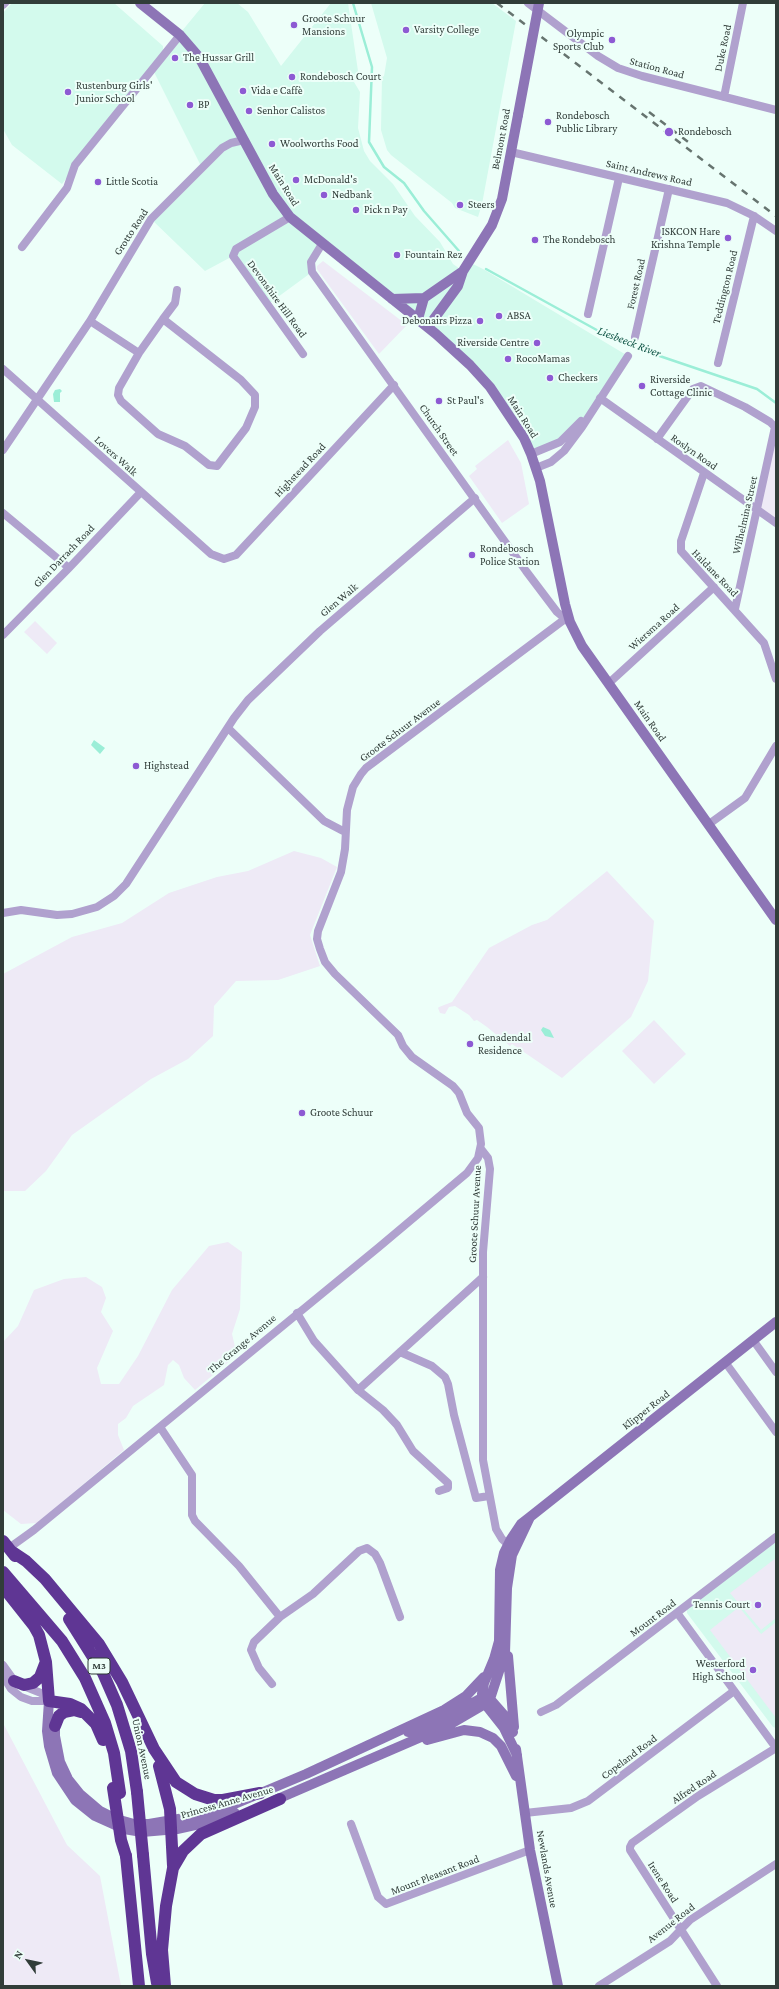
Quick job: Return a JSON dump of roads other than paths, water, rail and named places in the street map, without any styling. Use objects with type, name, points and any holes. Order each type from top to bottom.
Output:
[{"type":"highway","points":[[8,1547],[26,1561],[45,1580],[99,1644],[122,1682],[154,1749],[171,1778],[181,1787],[205,1798],[223,1800],[260,1793]]},
{"type":"highway","name":"Union Avenue","points":[[8,1547],[68,1617],[103,1673],[117,1705],[127,1735],[137,1792],[157,1986]]},
{"type":"highway","name":"M3","points":[[3,1572],[62,1641],[85,1678],[99,1708],[110,1738],[126,1856],[139,1986]]},
{"type":"highway","points":[[3,1587],[34,1626],[41,1642],[46,1662],[49,1701],[74,1705],[88,1714],[96,1724],[108,1755],[117,1790]]},
{"type":"highway","points":[[14,1682],[24,1685],[33,1683],[40,1677],[46,1662]]},
{"type":"highway","points":[[55,1726],[59,1716],[68,1710],[88,1714]]},
{"type":"highway","points":[[154,1749],[164,1783],[171,1825],[173,1868],[163,1933],[162,1964],[165,1986]]},
{"type":"highway","points":[[173,1868],[186,1847],[201,1834],[280,1799]]},
{"type":"main road","name":"Main Road","points":[[140,3],[180,35],[202,63],[276,199],[290,217],[428,327],[480,375],[524,438],[536,468],[568,621],[582,646],[775,914]]},
{"type":"main road","name":"Belmont Road","points":[[428,327],[458,286],[463,271],[486,236],[502,199],[539,3]]},
{"type":"main road","name":"Belmont Road","points":[[424,298],[463,271]]},
{"type":"main road","points":[[392,299],[424,298],[418,319]]},
{"type":"main road","name":"Klipper Road","points":[[486,1700],[482,1688],[499,1641],[500,1578],[502,1562],[530,1517],[776,1322]]},
{"type":"main road","name":"Klipper Road","points":[[486,1700],[501,1668],[507,1644],[507,1588],[510,1547]]},
{"type":"main road","points":[[507,1644],[515,1736]]},
{"type":"main road","name":"Princess Anne Avenue","points":[[49,1701],[47,1731],[51,1757],[60,1779],[75,1800],[95,1816],[124,1830],[142,1832],[218,1811],[385,1738],[456,1703],[470,1693],[488,1672]]},
{"type":"main road","points":[[385,1738],[429,1725],[486,1700]]},
{"type":"main road","name":"Princess Anne Avenue","points":[[49,1701],[54,1714],[58,1755],[64,1772],[76,1791],[94,1807],[127,1823],[171,1825],[222,1818],[280,1799],[463,1718],[486,1700]]},
{"type":"main road","name":"Newlands Avenue","points":[[486,1700],[504,1715],[515,1736],[530,1850],[558,1986]]},
{"type":"main road","name":"Newlands Avenue","points":[[486,1700],[504,1728],[517,1755]]},
{"type":"main road","points":[[406,1743],[421,1742],[464,1730],[484,1733],[493,1738],[504,1750],[521,1789]]},
{"type":"street","name":"Station Road","points":[[528,3],[602,59],[618,68],[642,76],[776,110]]},
{"type":"street","name":"Duke Road","points":[[724,97],[744,3]]},
{"type":"street","points":[[22,247],[67,188],[75,165],[180,35]]},
{"type":"street","name":"Grotto Road","points":[[3,450],[90,321],[145,228],[157,211],[222,148],[231,143],[244,140]]},
{"type":"street","name":"Saint Andrews Road","points":[[511,152],[727,204],[754,216],[776,231]]},
{"type":"street","points":[[588,314],[619,178]]},
{"type":"street","name":"Forest Road","points":[[636,337],[669,189]]},
{"type":"street","name":"Teddington Road","points":[[718,363],[754,216]]},
{"type":"street","name":"Devonshire Hill Road","points":[[290,217],[236,249],[233,256],[303,354]]},
{"type":"street","name":"Church Street","points":[[322,244],[311,262],[312,272],[475,498],[526,572],[552,607],[568,621]]},
{"type":"street","points":[[163,319],[241,380],[255,395],[255,407],[246,428],[217,466],[209,465],[186,446],[158,434],[119,398],[119,388],[139,353],[174,303],[177,290]]},
{"type":"street","points":[[90,321],[139,353]]},
{"type":"street","points":[[536,468],[551,462],[560,455],[582,427],[628,356]]},
{"type":"street","name":"Lovers Walk","points":[[3,369],[216,557]]},
{"type":"street","name":"Highstead Road","points":[[216,557],[224,559],[236,555],[394,385]]},
{"type":"street","name":"Wilhelmina Street","points":[[657,439],[693,389],[701,386],[745,407],[774,425],[775,430],[735,609]]},
{"type":"street","name":"Roslyn Road","points":[[600,398],[776,523]]},
{"type":"street","points":[[531,454],[560,442],[592,410]]},
{"type":"street","name":"Haldane Road","points":[[704,473],[680,547],[682,554],[735,609],[764,643],[776,679]]},
{"type":"street","name":"Glen Darrach Road","points":[[3,635],[141,492]]},
{"type":"street","name":"Glen Walk","points":[[3,913],[21,910],[57,915],[86,911],[107,902],[126,884],[248,700],[299,650],[475,498]]},
{"type":"street","points":[[3,513],[69,568]]},
{"type":"street","name":"Wiersma Road","points":[[609,683],[714,588]]},
{"type":"street","name":"Groote Schuur Avenue","points":[[510,1547],[502,1539],[496,1529],[483,1460],[483,1252],[490,1169],[488,1158],[481,1149],[479,1128],[467,1113],[459,1093],[453,1086],[412,1057],[403,1046],[398,1034],[335,974],[325,962],[317,939],[318,931],[341,872],[345,849],[347,810],[353,787],[366,768],[568,621]]},
{"type":"street","points":[[228,728],[324,821],[345,832]]},
{"type":"street","points":[[709,824],[745,798],[776,746]]},
{"type":"street","name":"The Grange Avenue","points":[[8,1547],[34,1530],[467,1173],[478,1158],[481,1149]]},
{"type":"street","points":[[358,1390],[483,1277]]},
{"type":"street","points":[[297,1313],[314,1341],[358,1390],[383,1410],[397,1425],[413,1451],[448,1483],[448,1488],[439,1491]]},
{"type":"street","points":[[753,1340],[776,1372]]},
{"type":"street","points":[[400,1352],[432,1366],[445,1378],[448,1384],[454,1415],[476,1498],[489,1496]]},
{"type":"street","points":[[726,1362],[776,1432]]},
{"type":"street","points":[[160,1427],[192,1475],[192,1514],[195,1521],[239,1566],[280,1617]]},
{"type":"street","name":"Mount Road","points":[[541,1712],[556,1705],[678,1614],[776,1537]]},
{"type":"street","points":[[272,1684],[259,1668],[251,1650],[254,1642],[280,1617],[313,1594],[364,1548],[371,1550],[380,1563],[400,1617]]},
{"type":"street","points":[[678,1614],[776,1748]]},
{"type":"street","points":[[3,1665],[14,1682],[41,1693],[49,1701]]},
{"type":"street","points":[[3,1676],[12,1689],[21,1697],[32,1701],[49,1701]]},
{"type":"street","name":"Copeland Road","points":[[525,1813],[571,1808],[588,1801],[734,1691]]},
{"type":"street","name":"Alfred Road","points":[[630,1850],[632,1843],[698,1796],[776,1748]]},
{"type":"street","name":"Mount Pleasant Road","points":[[351,1824],[378,1897],[386,1904],[530,1850]]},
{"type":"street","name":"Irene Road","points":[[630,1850],[717,1986]]},
{"type":"street","name":"Avenue Road","points":[[599,1986],[670,1941],[690,1920],[776,1864]]},
{"type":"waterway","name":"Liesbeeck River","points":[[353,3],[372,67],[369,142],[384,167],[404,183],[424,211],[459,251]]},
{"type":"waterway","name":"Liesbeeck River","points":[[486,269],[604,334],[636,348],[757,389],[776,403]]},
{"type":"railway","points":[[497,3],[776,216]]},
{"type":"railway","points":[[649,112],[692,145]]},
{"type":"place","name":"Groote Schuur Mansions","points":[[294,25]]},
{"type":"place","name":"Varsity College","points":[[406,30]]},
{"type":"place","name":"Olympic Sports Club","points":[[612,40]]},
{"type":"place","name":"The Hussar Grill","points":[[175,58]]},
{"type":"place","name":"Rondebosch Court","points":[[292,77]]},
{"type":"place","name":"Vida e Caffè","points":[[243,91]]},
{"type":"place","name":"Rustenburg Girls' Junior School","points":[[68,92]]},
{"type":"place","name":"BP","points":[[190,105]]},
{"type":"place","name":"Senhor Calistos","points":[[249,111]]},
{"type":"place","name":"Rondebosch Public Library","points":[[548,122]]},
{"type":"place","name":"Rondebosch","points":[[669,132]]},
{"type":"place","name":"Woolworths Food","points":[[272,144]]},
{"type":"place","name":"McDonald's","points":[[296,180]]},
{"type":"place","name":"Little Scotia","points":[[98,182]]},
{"type":"place","name":"Nedbank","points":[[324,195]]},
{"type":"place","name":"Steers","points":[[460,205]]},
{"type":"place","name":"Pick n Pay","points":[[356,210]]},
{"type":"place","name":"ISKCON Hare Krishna Temple","points":[[728,238]]},
{"type":"place","name":"The Rondebosch","points":[[535,240]]},
{"type":"place","name":"Fountain Rez","points":[[397,255]]},
{"type":"place","name":"ABSA","points":[[499,316]]},
{"type":"place","name":"Debonairs Pizza","points":[[480,321]]},
{"type":"place","name":"Riverside Centre","points":[[537,343]]},
{"type":"place","name":"RocoMamas","points":[[508,359]]},
{"type":"place","name":"Checkers","points":[[550,378]]},
{"type":"place","name":"Riverside Cottage Clinic","points":[[642,386]]},
{"type":"place","name":"St Paul's","points":[[439,401]]},
{"type":"place","name":"Rondebosch Police Station","points":[[472,555]]},
{"type":"place","name":"Highstead","points":[[136,766]]},
{"type":"place","name":"Genadendal Residence","points":[[470,1044]]},
{"type":"place","name":"Groote Schuur","points":[[302,1113]]},
{"type":"place","name":"Tennis Court","points":[[758,1605]]},
{"type":"place","name":"Westerford High School","points":[[753,1670]]}]
